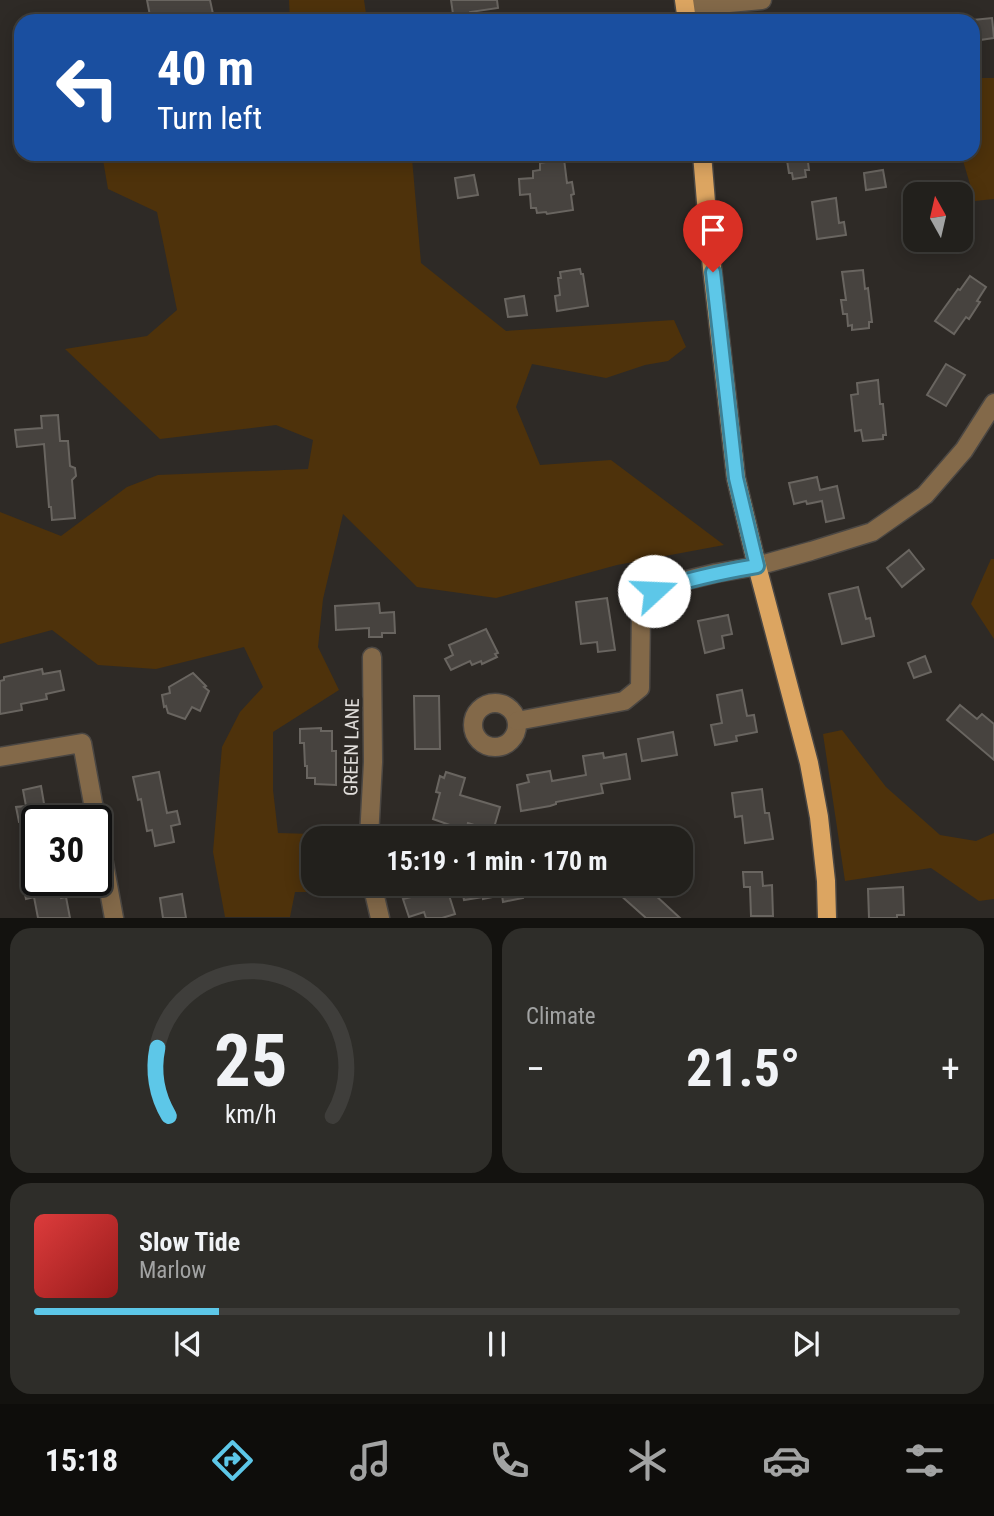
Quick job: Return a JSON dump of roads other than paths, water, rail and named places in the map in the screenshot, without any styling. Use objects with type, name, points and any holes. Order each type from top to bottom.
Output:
[{"type":"main road","points":[[703,161],[736,478],[809,763],[827,881],[827,918]]},
{"type":"street","points":[[686,9],[762,0]]},
{"type":"street","points":[[517,721],[624,701],[640,688],[642,613],[654,591],[694,578],[757,566],[872,532],[925,495],[964,450],[994,403]]},
{"type":"street","name":"GREEN LANE","points":[[370,826],[373,657]]},
{"type":"street","points":[[0,757],[82,743],[114,918]]},
{"type":"street","points":[[375,896],[380,918]]}]
